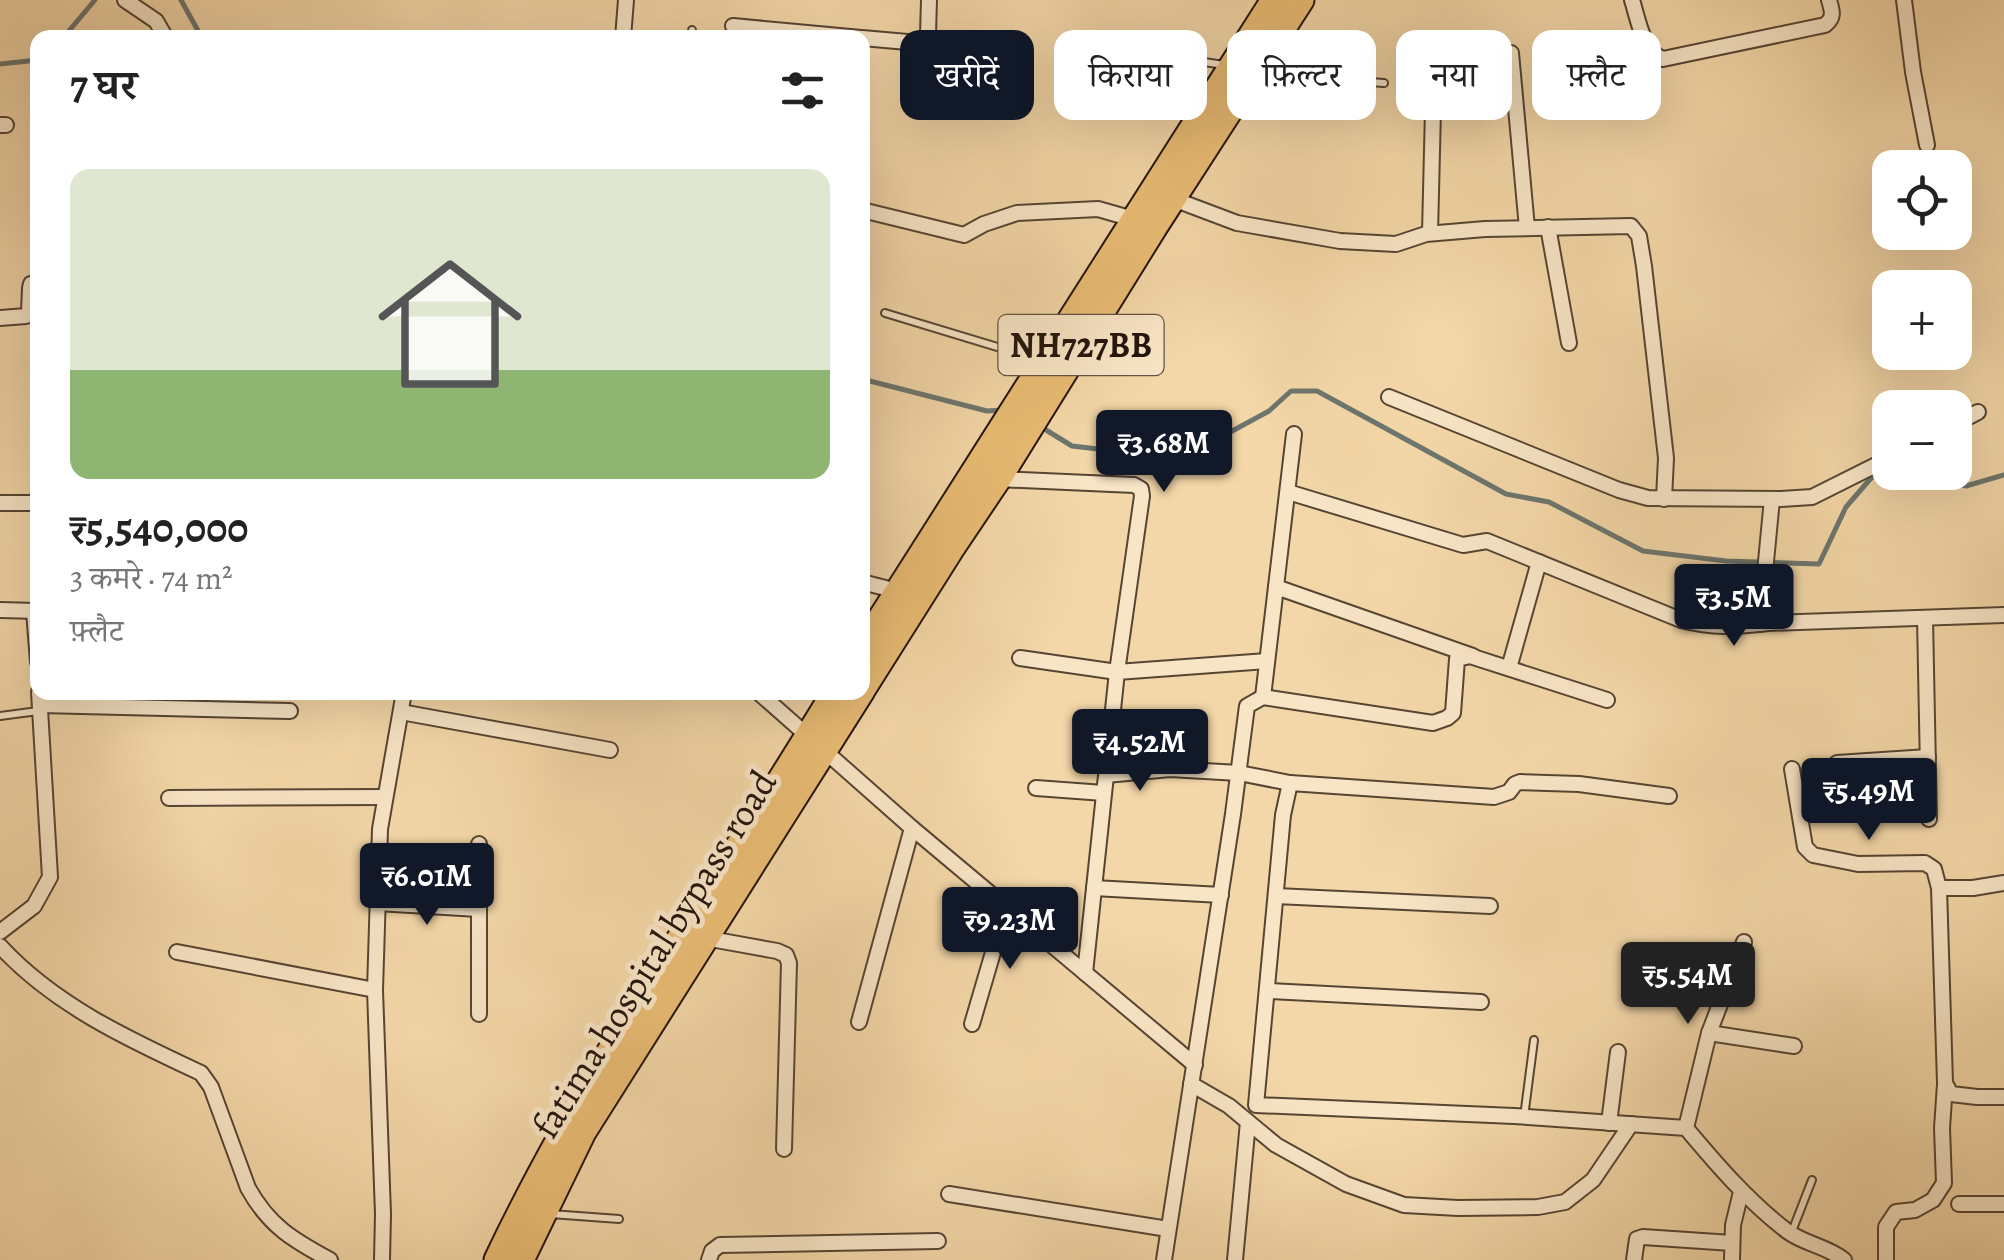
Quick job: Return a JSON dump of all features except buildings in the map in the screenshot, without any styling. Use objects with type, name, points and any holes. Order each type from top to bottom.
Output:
[{"type":"highway","name":"fatima hospital bypass road","points":[[1255,30],[1274,0]]},
{"type":"highway","name":"fatima hospital bypass road","points":[[1281,30],[1301,0]]},
{"type":"highway","name":"fatima hospital bypass road","points":[[870,635],[897,591],[998,479],[1227,75]]},
{"type":"highway","name":"fatima hospital bypass road","points":[[870,676],[1044,361],[1133,219],[1163,194],[1227,106]]},
{"type":"highway","name":"fatima hospital bypass road","points":[[496,1260],[534,1209],[704,938],[817,744],[832,700]]},
{"type":"highway","name":"fatima hospital bypass road","points":[[521,1260],[534,1209],[567,1122],[629,1019],[817,744],[854,700]]},
{"type":"street","points":[[125,0],[156,21],[161,30]]},
{"type":"street","points":[[624,30],[626,0]]},
{"type":"street","points":[[870,39],[925,41],[929,0]]},
{"type":"street","points":[[1632,0],[1648,47],[1654,56],[1663,59],[1825,25],[1833,15],[1829,0]]},
{"type":"street","points":[[1904,0],[1928,145]]},
{"type":"street","points":[[733,26],[769,30]]},
{"type":"street","points":[[1512,75],[1526,228]]},
{"type":"street","points":[[1430,233],[1433,120]]},
{"type":"street","points":[[1163,194],[1237,223],[1340,241],[1396,244],[1430,233],[1631,226],[1639,236],[1666,458],[1664,499]]},
{"type":"street","points":[[870,212],[964,235],[1018,213],[1098,209],[1133,219]]},
{"type":"street","points":[[1548,227],[1569,344]]},
{"type":"street","points":[[0,318],[26,316],[30,288]]},
{"type":"street","points":[[1389,397],[1619,490],[1648,498],[1812,497],[1872,467]]},
{"type":"street","points":[[1972,415],[1978,412]]},
{"type":"street","points":[[1262,697],[1294,434]]},
{"type":"street","points":[[998,479],[1134,485],[1141,489],[1085,973]]},
{"type":"street","points":[[1288,492],[1463,545],[1487,541],[1681,620],[1729,628],[2004,615]]},
{"type":"street","points":[[1760,624],[1772,499]]},
{"type":"street","points":[[0,503],[30,503]]},
{"type":"street","points":[[1509,668],[1539,562]]},
{"type":"street","points":[[870,584],[897,591]]},
{"type":"street","points":[[1276,587],[1607,700]]},
{"type":"street","points":[[0,610],[30,611]]},
{"type":"street","points":[[1925,618],[1928,818]]},
{"type":"street","points":[[1020,658],[1117,672],[1267,661]]},
{"type":"street","points":[[1164,1260],[1247,706],[1262,697],[1439,722],[1453,713],[1457,659],[1478,658]]},
{"type":"street","points":[[214,700],[215,710]]},
{"type":"street","points":[[382,1260],[375,990],[377,903],[380,829],[403,700]]},
{"type":"street","points":[[767,700],[912,828],[1194,1065]]},
{"type":"street","points":[[0,932],[34,906],[50,877],[40,703],[290,712]]},
{"type":"street","points":[[401,712],[610,750]]},
{"type":"street","points":[[1837,764],[1928,757]]},
{"type":"street","points":[[1106,775],[1170,769],[1239,773],[1290,783],[1494,797],[1509,792],[1520,782],[1579,784],[1669,796]]},
{"type":"street","points":[[1792,769],[1808,852],[1858,864],[1925,863],[1934,869],[1939,888],[1946,1083],[1942,1128],[1944,1184],[1933,1200],[1915,1210],[1896,1212],[1886,1227],[1886,1260]]},
{"type":"street","points":[[1236,1260],[1268,991],[1283,815],[1290,783]]},
{"type":"street","points":[[1036,788],[1104,794]]},
{"type":"street","points":[[168,798],[385,797]]},
{"type":"street","points":[[859,1022],[912,828]]},
{"type":"street","points":[[479,844],[479,1014]]},
{"type":"street","points":[[1939,888],[2004,883]]},
{"type":"street","points":[[1094,888],[1221,896]]},
{"type":"street","points":[[1276,896],[1490,906]]},
{"type":"street","points":[[377,903],[479,909]]},
{"type":"street","points":[[972,1024],[1006,908]]},
{"type":"street","points":[[704,938],[786,955],[784,1150]]},
{"type":"street","points":[[1686,1128],[1709,1034],[1744,942]]},
{"type":"street","points":[[0,946],[7,961],[70,1005],[202,1073],[211,1087],[248,1188],[266,1217],[291,1238],[330,1260]]},
{"type":"street","points":[[178,952],[375,990]]},
{"type":"street","points":[[1268,991],[1481,1002]]},
{"type":"street","points":[[1709,1034],[1794,1046]]},
{"type":"street","points":[[1608,1123],[1618,1052]]},
{"type":"street","points":[[1946,1083],[1950,1094],[2004,1096]]},
{"type":"street","points":[[1191,1084],[1229,1106],[1276,1145],[1346,1184],[1404,1205],[1538,1208],[1564,1202],[1592,1180],[1631,1124]]},
{"type":"street","points":[[1256,1104],[1686,1128],[1741,1192],[1791,1234],[1844,1260]]},
{"type":"street","points":[[1732,1260],[1732,1225],[1741,1192]]},
{"type":"street","points":[[949,1194],[1168,1228]]},
{"type":"street","points":[[1959,1204],[2004,1204]]},
{"type":"street","points":[[1634,1260],[1635,1244],[1643,1236],[1732,1243]]},
{"type":"street","points":[[709,1260],[720,1245],[938,1241]]},
{"type":"street","points":[[836,1243],[836,1260]]},
{"type":"street","points":[[782,1260],[784,1244]]},
{"type":"lane","points":[[1376,82],[1384,82]]},
{"type":"lane","points":[[885,313],[1044,361]]},
{"type":"lane","points":[[0,716],[40,703]]},
{"type":"lane","points":[[1524,1117],[1534,1040]]},
{"type":"lane","points":[[1791,1234],[1812,1180]]},
{"type":"lane","points":[[534,1209],[619,1219]]},
{"type":"waterway","points":[[70,30],[95,0]]},
{"type":"waterway","points":[[181,0],[198,30]]},
{"type":"waterway","points":[[0,64],[30,61]]},
{"type":"waterway","points":[[870,381],[987,411],[1003,410]]},
{"type":"waterway","points":[[1046,430],[1072,446],[1175,453],[1223,436],[1269,411],[1291,391],[1317,391],[1506,494],[1549,502],[1643,551],[1726,561],[1819,564],[1846,507],[1872,477],[1905,473],[1966,486],[2004,475]]}]
